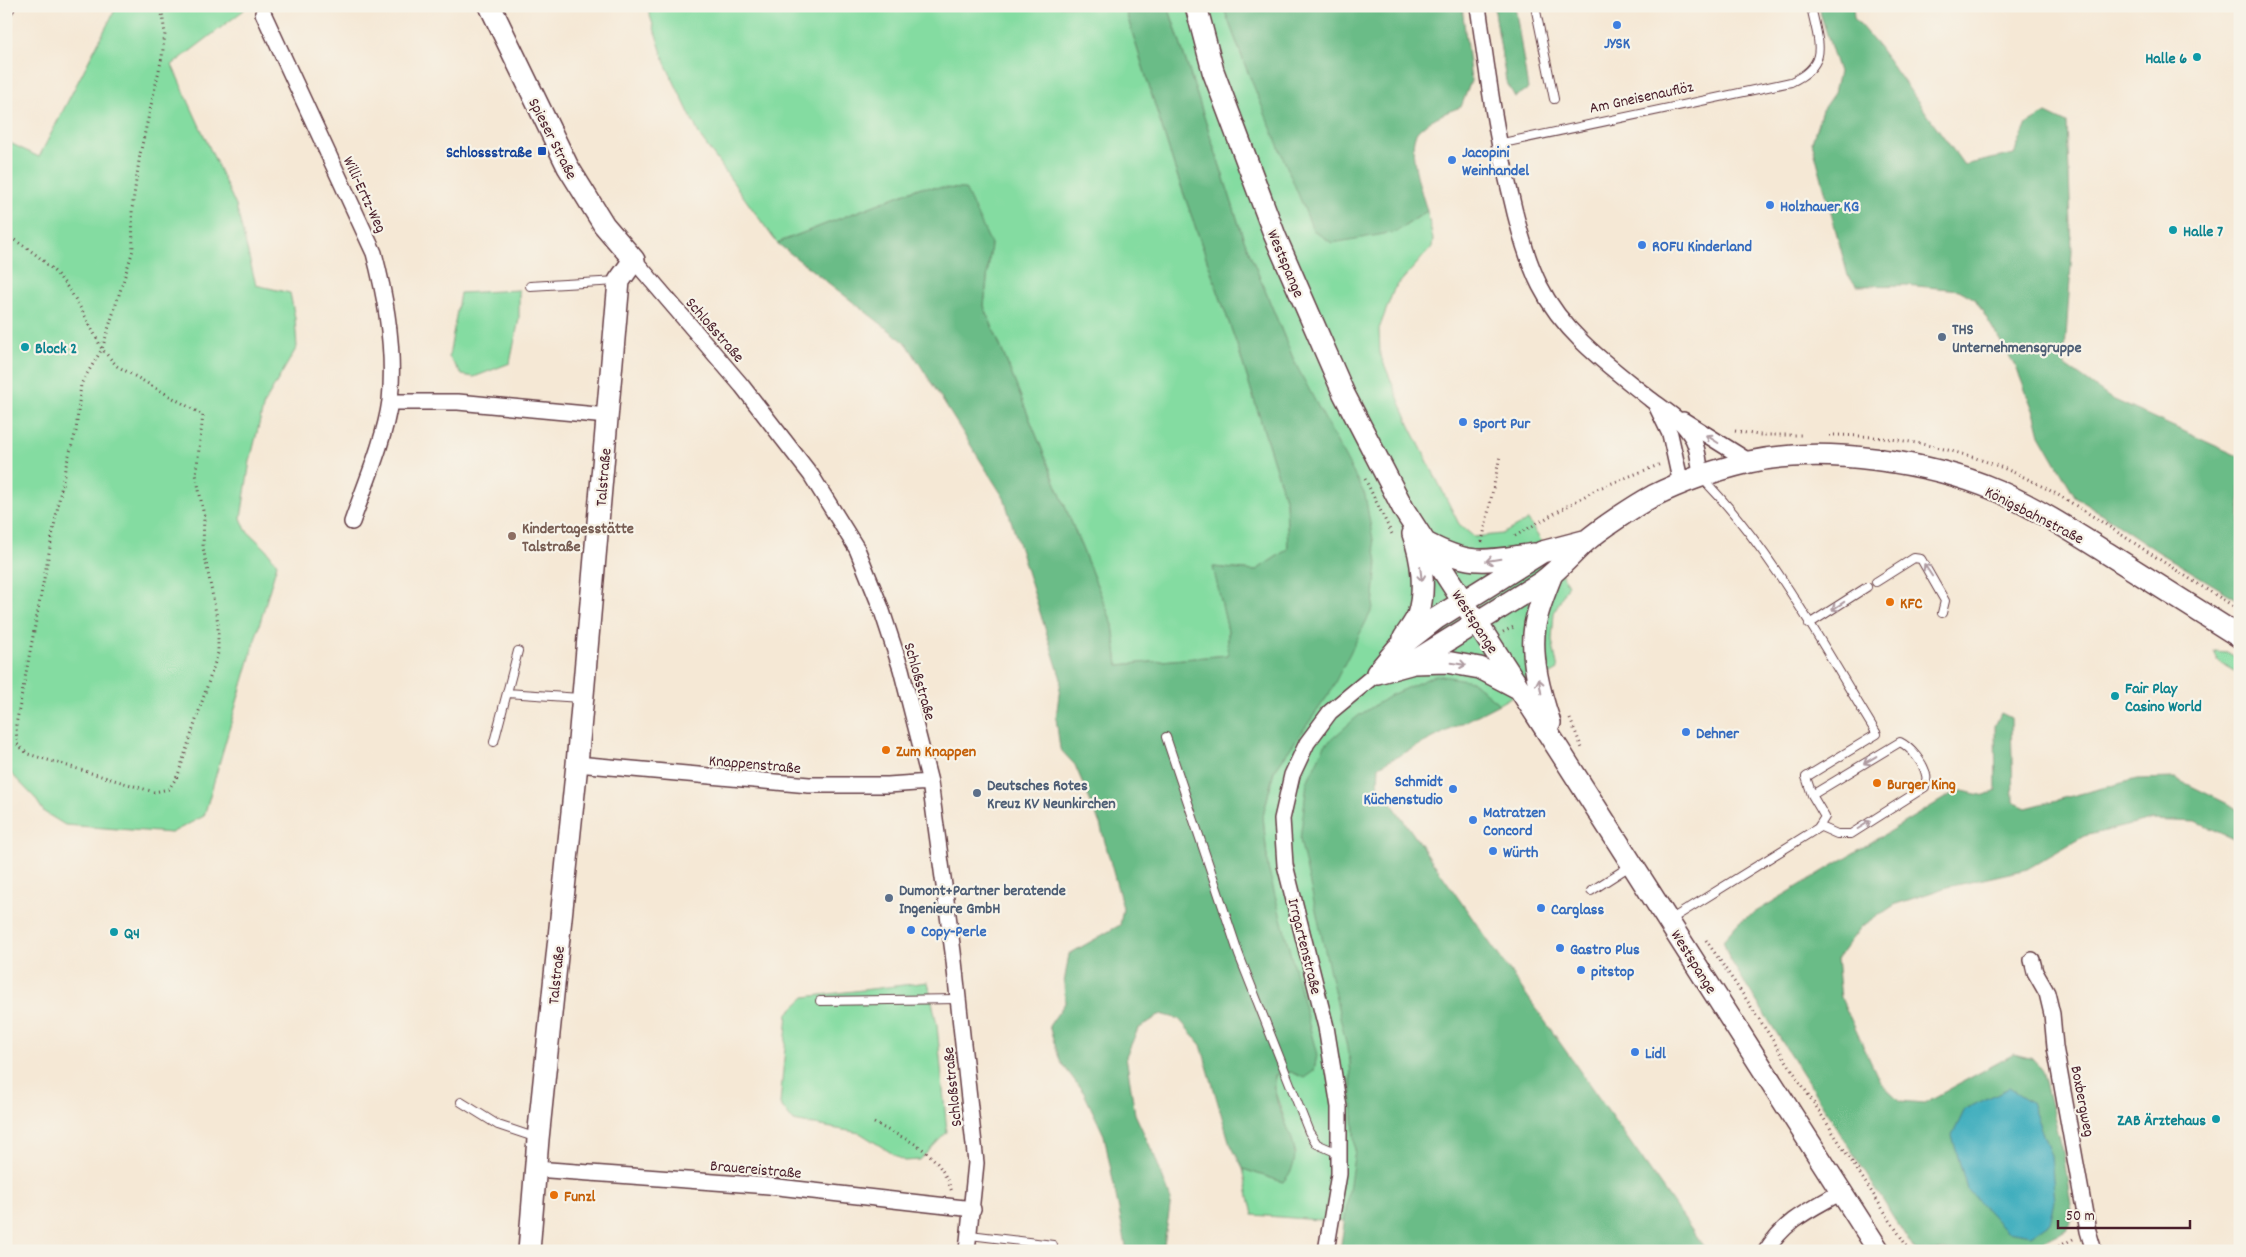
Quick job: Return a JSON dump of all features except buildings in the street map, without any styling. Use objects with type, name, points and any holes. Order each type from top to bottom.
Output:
[{"type":"street","name":"Spieser Straße","points":[[490,6],[568,167],[604,225],[634,260]]},
{"type":"street","name":"Westspange","points":[[1196,6],[1213,71],[1276,236],[1344,394],[1404,510],[1632,865],[1676,916],[1841,1192],[1879,1251]]},
{"type":"street","points":[[1478,6],[1498,144],[1516,220],[1526,254],[1540,287],[1561,318],[1586,346],[1655,403],[1750,462]]},
{"type":"street","name":"Willi-Ertz-Weg","points":[[263,13],[374,254],[385,294],[392,344],[390,402],[383,430],[352,522]]},
{"type":"street","points":[[619,281],[625,270],[634,260]]},
{"type":"street","name":"Schloßstraße","points":[[634,260],[742,386],[788,444],[820,490],[857,549],[901,669],[930,782],[958,999],[976,1163],[965,1208],[970,1235],[967,1251]]},
{"type":"street","name":"Talstraße","points":[[529,1251],[535,1169],[577,764],[619,281]]},
{"type":"street","points":[[390,402],[458,402],[607,416]]},
{"type":"street","points":[[1655,403],[1670,434],[1680,484]]},
{"type":"street","points":[[1674,414],[1693,439],[1698,454],[1701,476]]},
{"type":"street","name":"Königsbahnstraße","points":[[1477,622],[1552,574],[1587,541],[1651,497],[1701,476],[1750,462],[1803,456],[1904,463],[1998,491],[2062,525],[2240,637]]},
{"type":"street","points":[[1404,510],[1418,548],[1422,580],[1418,616],[1404,656],[1480,668],[1520,690]]},
{"type":"street","name":"Königsbahnstraße","points":[[1464,602],[1542,552],[1587,541]]},
{"type":"street","points":[[1424,542],[1446,554],[1483,562],[1542,552]]},
{"type":"street","points":[[1552,574],[1535,626],[1534,654],[1540,692],[1559,750]]},
{"type":"street","name":"Irrgartenstraße","points":[[1404,656],[1437,618],[1464,602]]},
{"type":"street","name":"Irrgartenstraße","points":[[1326,1251],[1339,1174],[1339,1107],[1326,1027],[1285,865],[1282,819],[1292,775],[1307,743],[1330,712],[1377,673],[1404,656],[1477,622]]},
{"type":"street","name":"Knappenstraße","points":[[577,764],[808,785],[888,785],[930,782]]},
{"type":"street","name":"Boxbergweg","points":[[2032,960],[2035,972],[2047,992],[2052,1014],[2088,1231],[2094,1251]]},
{"type":"street","name":"Brauereistraße","points":[[535,1169],[769,1186],[965,1208]]},
{"type":"street","points":[[1766,1251],[1777,1233],[1798,1216],[1841,1192]]},
{"type":"lane","points":[[1536,6],[1554,99]]},
{"type":"lane","name":"Am Gneisenauflöz","points":[[1498,144],[1791,82],[1807,75],[1818,63],[1818,47],[1811,6]]},
{"type":"lane","points":[[530,286],[619,281]]},
{"type":"lane","points":[[1676,916],[1819,826],[1825,817],[1812,795],[1806,777],[1877,734],[1755,540],[1701,476]]},
{"type":"lane","points":[[1876,582],[1914,558],[1921,559],[1945,600],[1942,613]]},
{"type":"lane","points":[[1809,624],[1867,587]]},
{"type":"lane","points":[[494,742],[518,651]]},
{"type":"lane","points":[[507,693],[582,698]]},
{"type":"lane","points":[[1166,737],[1239,955],[1309,1132],[1317,1144],[1340,1154]]},
{"type":"lane","points":[[1812,795],[1900,742],[1905,744],[1922,764],[1927,776],[1925,787],[1851,834],[1837,834],[1819,826]]},
{"type":"lane","points":[[1591,891],[1632,865]]},
{"type":"lane","points":[[820,1001],[958,999]]},
{"type":"lane","points":[[460,1102],[498,1124],[538,1139]]},
{"type":"lane","points":[[970,1235],[1053,1245]]},
{"type":"path","points":[[6,235],[27,247],[53,268],[76,297],[102,349],[117,366],[203,415],[196,474],[204,516],[203,547],[218,623],[218,653],[178,775],[169,789],[154,792],[28,754],[17,744],[16,725],[65,469],[76,431],[81,384],[102,349],[133,250],[132,209],[140,154],[162,57],[165,34],[161,6]]},
{"type":"path","points":[[1490,544],[1482,545],[1500,456]]},
{"type":"path","points":[[1512,538],[1597,489],[1657,467],[1665,461]]},
{"type":"path","points":[[1506,604],[1519,625],[1535,626]]},
{"type":"path","points":[[1568,716],[1583,749]]},
{"type":"path","points":[[1676,916],[1712,949],[1910,1251]]},
{"type":"path","points":[[874,1123],[922,1149],[935,1159],[946,1173],[965,1208]]},
{"type":"path","points":[[2050,1251],[2088,1231]]},
{"type":"green space","points":[[117,6],[242,6],[244,10],[172,65],[236,206],[256,285],[290,293],[295,318],[297,347],[264,404],[250,461],[241,518],[246,530],[266,549],[277,564],[204,816],[171,833],[65,825],[44,812],[35,798],[6,768],[6,141],[39,157]]},
{"type":"green space","points":[[647,6],[1124,6],[1174,166],[1238,348],[1286,501],[1288,549],[1255,571],[1214,567],[1228,631],[1228,655],[1118,665],[1113,625],[984,306],[991,244],[921,187],[777,243],[701,138],[665,63]]},
{"type":"green space","points":[[1124,6],[1168,6],[1243,237],[1295,363],[1365,495],[1377,562],[1373,608],[1329,694],[1274,771],[1263,816],[1268,868],[1317,1055],[1314,1071],[1304,1078],[1291,1072],[1275,1075],[1278,1103],[1291,1137],[1295,1159],[1291,1171],[1283,1182],[1243,1169],[1229,1141],[1201,1045],[1179,1019],[1161,1014],[1138,1029],[1126,1056],[1135,1114],[1155,1157],[1171,1200],[1163,1251],[1127,1251],[1104,1135],[1084,1093],[1060,1061],[1049,1026],[1065,1003],[1064,983],[1069,954],[1120,925],[1123,908],[1100,824],[1075,765],[1060,749],[1056,718],[1061,679],[1004,498],[907,344],[777,243],[921,187],[965,189],[991,244],[984,306],[1113,625],[1118,665],[1228,655],[1228,631],[1213,567],[1255,571],[1288,549],[1286,501],[1238,348],[1174,166]]},
{"type":"green space","points":[[1168,6],[1223,6],[1247,70],[1396,232],[1427,211],[1433,239],[1432,247],[1394,289],[1379,329],[1380,354],[1409,424],[1459,524],[1474,537],[1502,534],[1528,520],[1568,584],[1554,613],[1552,640],[1558,670],[1499,704],[1472,681],[1391,695],[1331,972],[1350,1061],[1355,1150],[1346,1222],[1253,1215],[1243,1169],[1283,1182],[1296,1153],[1275,1092],[1275,1075],[1291,1072],[1288,951],[1268,868],[1263,816],[1274,771],[1329,694],[1295,363],[1243,237]]},
{"type":"green space","points":[[1223,6],[1462,6],[1471,81],[1461,107],[1431,120],[1417,132],[1414,139],[1413,148],[1416,171],[1427,211],[1396,232],[1332,243],[1313,230],[1247,70]]},
{"type":"green space","points":[[1494,6],[1515,6],[1528,89],[1515,97],[1506,81]]},
{"type":"green space","points":[[1818,6],[1853,6],[1854,18],[1878,46],[1964,165],[2014,154],[2027,124],[2046,113],[2067,123],[2072,251],[2064,365],[2110,398],[2240,457],[2240,601],[2157,551],[2075,496],[2040,435],[2035,415],[2016,367],[1975,299],[1959,290],[1906,285],[1857,286],[1848,276],[1812,142],[1822,110],[1834,93],[1839,72]]},
{"type":"green space","points":[[519,290],[519,319],[510,363],[474,377],[462,375],[449,357],[460,293]]},
{"type":"green space","points":[[2214,651],[2226,652],[2240,659],[2240,674],[2218,661]]},
{"type":"green space","points":[[1436,675],[1472,681],[1499,704],[1379,766],[1378,784],[1703,1246],[1709,1251],[1340,1251],[1355,1150],[1350,1061],[1300,840],[1307,782],[1325,745],[1358,716],[1391,695]]},
{"type":"green space","points":[[2001,713],[2011,718],[2013,802],[2026,808],[2137,779],[2175,778],[2228,804],[2240,812],[2240,842],[2196,822],[2151,820],[2084,836],[2027,869],[1948,887],[1896,904],[1861,927],[1837,959],[1841,998],[1880,1082],[1900,1101],[1924,1103],[2014,1054],[2033,1059],[2042,1071],[2063,1151],[2073,1218],[2066,1230],[2025,1251],[1915,1251],[1729,958],[1723,940],[1739,922],[1958,790],[1985,796],[1996,791],[1995,726]]},
{"type":"green space","points":[[928,982],[937,1025],[947,1132],[920,1160],[904,1161],[860,1133],[793,1121],[780,1104],[788,1013],[805,997]]},
{"type":"water","points":[[2009,1088],[2031,1102],[2051,1156],[2055,1202],[2050,1222],[2031,1235],[2006,1231],[1967,1189],[1952,1136],[1965,1109]]},
{"type":"place","name":"JYSK","points":[[1617,25]]},
{"type":"place","name":"Halle 6","points":[[2197,57]]},
{"type":"place","name":"Schlossstraße","points":[[542,151]]},
{"type":"place","name":"Jacopini Weinhandel","points":[[1452,160]]},
{"type":"place","name":"Holzhauer KG","points":[[1770,205]]},
{"type":"place","name":"Halle 7","points":[[2173,230]]},
{"type":"place","name":"ROFU Kinderland","points":[[1642,245]]},
{"type":"place","name":"THS Unternehmensgruppe","points":[[1942,337]]},
{"type":"place","name":"Block 2","points":[[25,347]]},
{"type":"place","name":"Sport Pur","points":[[1463,422]]},
{"type":"place","name":"Kindertagesstätte Talstraße","points":[[512,536]]},
{"type":"place","name":"KFC","points":[[1890,602]]},
{"type":"place","name":"Fair Play Casino World","points":[[2115,696]]},
{"type":"place","name":"Dehner","points":[[1686,732]]},
{"type":"place","name":"Zum Knappen","points":[[886,750]]},
{"type":"place","name":"Burger King","points":[[1877,783]]},
{"type":"place","name":"Schmidt Küchenstudio","points":[[1453,789]]},
{"type":"place","name":"Deutsches Rotes Kreuz KV Neunkirchen","points":[[977,793]]},
{"type":"place","name":"Matratzen Concord","points":[[1473,820]]},
{"type":"place","name":"Würth","points":[[1493,851]]},
{"type":"place","name":"Dumont+Partner beratende Ingenieure GmbH","points":[[889,898]]},
{"type":"place","name":"Carglass","points":[[1541,908]]},
{"type":"place","name":"Copy-Perle","points":[[911,930]]},
{"type":"place","name":"Q4","points":[[114,932]]},
{"type":"place","name":"Gastro Plus","points":[[1560,948]]},
{"type":"place","name":"pitstop","points":[[1581,970]]},
{"type":"place","name":"Lidl","points":[[1635,1052]]},
{"type":"place","name":"ZAB Ärztehaus","points":[[2216,1119]]},
{"type":"place","name":"Funzl","points":[[554,1195]]}]
